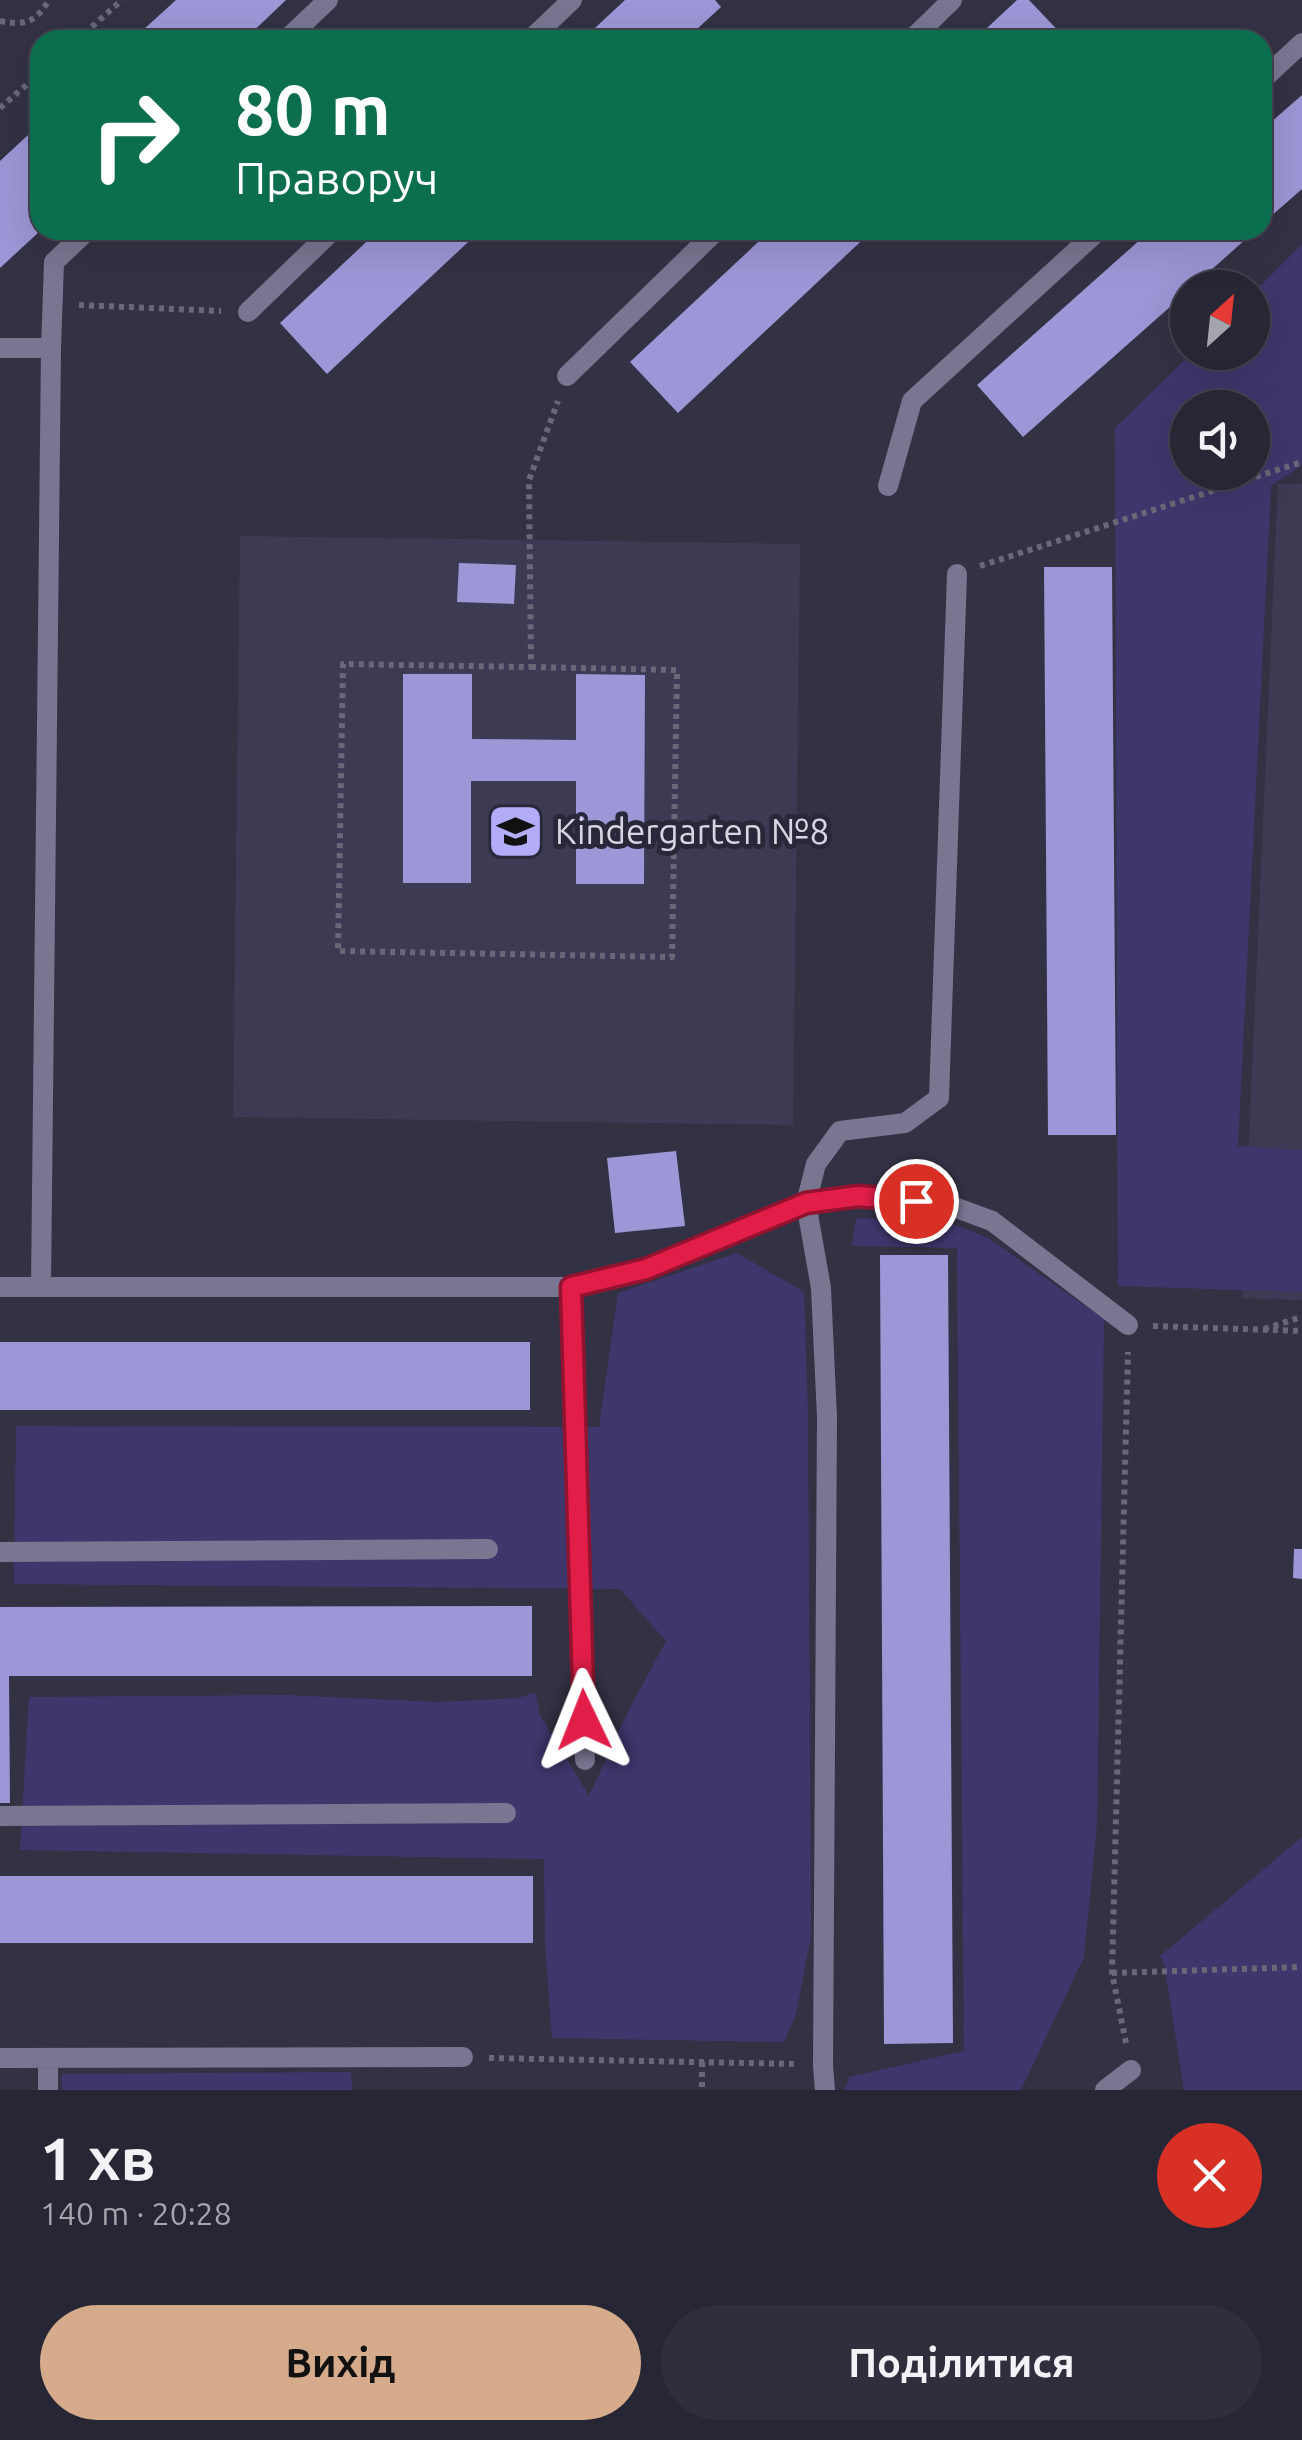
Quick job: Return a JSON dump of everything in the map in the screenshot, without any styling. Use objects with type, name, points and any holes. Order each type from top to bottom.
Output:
[{"type":"lane","points":[[296,30],[328,0]]},
{"type":"lane","points":[[540,30],[572,0]]},
{"type":"lane","points":[[921,30],[952,0]]},
{"type":"lane","points":[[1272,71],[1302,44]]},
{"type":"lane","points":[[42,1287],[54,262],[77,240]]},
{"type":"lane","points":[[248,312],[323,240]]},
{"type":"lane","points":[[567,376],[706,240]]},
{"type":"lane","points":[[888,486],[912,402],[1088,240]]},
{"type":"lane","points":[[0,348],[52,348]]},
{"type":"lane","points":[[825,2090],[827,1417],[820,1288],[806,1203],[816,1164],[840,1131],[905,1123],[939,1098],[956,574]]},
{"type":"lane","points":[[0,1287],[571,1287],[646,1269],[806,1203],[858,1196],[946,1204],[992,1220],[1128,1324]]},
{"type":"lane","points":[[571,1287],[585,1760]]},
{"type":"lane","points":[[0,1552],[488,1549]]},
{"type":"lane","points":[[0,1816],[506,1813]]},
{"type":"lane","points":[[0,2058],[463,2057]]},
{"type":"lane","points":[[48,2058],[48,2090]]},
{"type":"lane","points":[[1105,2090],[1131,2070]]},
{"type":"path","points":[[0,21],[24,24],[37,16],[49,0]]},
{"type":"path","points":[[88,30],[122,0]]},
{"type":"path","points":[[0,108],[30,81]]},
{"type":"path","points":[[53,304],[248,312]]},
{"type":"path","points":[[531,667],[529,480],[567,376]]},
{"type":"path","points":[[956,574],[1302,462]]},
{"type":"path","points":[[343,664],[531,667],[677,670],[672,957],[338,951],[343,664]]},
{"type":"path","points":[[1258,1331],[1302,1317]]},
{"type":"path","points":[[1131,2070],[1112,1973],[1128,1324],[1302,1332]]},
{"type":"path","points":[[1112,1973],[1302,1966]]},
{"type":"path","points":[[463,2057],[823,2066]]},
{"type":"path","points":[[702,2062],[702,2090]]},
{"type":"shaded area","points":[[1302,244],[1302,465],[1271,486],[1238,1146],[1302,1150],[1302,1292],[1118,1286],[1115,428],[1175,370],[1270,370],[1270,276]]},
{"type":"shaded area","points":[[1278,484],[1302,484],[1302,1300],[1242,1298]]},
{"type":"shaded area","name":"Kindergarten №8","points":[[240,536],[800,544],[793,1125],[233,1117]]},
{"type":"shaded area","points":[[856,1218],[945,1221],[988,1238],[1104,1319],[1097,1823],[1084,1957],[1021,2090],[845,2090],[849,2077],[964,2051],[957,1248],[852,1246]]},
{"type":"shaded area","points":[[737,1253],[804,1292],[811,1936],[796,2014],[784,2042],[552,2038],[544,1859],[20,1850],[29,1697],[285,1695],[439,1702],[519,1698],[535,1692],[540,1715],[589,1796],[666,1641],[620,1589],[14,1584],[16,1426],[599,1427],[618,1293]]},
{"type":"shaded area","points":[[1302,1837],[1302,2090],[1184,2090],[1160,1956]]},
{"type":"shaded area","points":[[351,2072],[352,2090],[62,2090],[62,2074]]},
{"type":"building","points":[[176,0],[286,0],[254,30],[143,30]]},
{"type":"building","points":[[625,0],[715,0],[721,7],[696,30],[593,30]]},
{"type":"building","points":[[1017,0],[1029,0],[1058,30],[985,30]]},
{"type":"building","points":[[1302,95],[1302,189],[1272,215],[1272,121]]},
{"type":"building","points":[[30,133],[30,240],[0,268],[0,161]]},
{"type":"building","points":[[368,240],[470,240],[327,374],[280,323]]},
{"type":"building","points":[[760,240],[862,240],[678,413],[630,362]]},
{"type":"building","points":[[1140,240],[1245,240],[1211,270],[1170,270],[1170,307],[1023,437],[977,385]]},
{"type":"building","points":[[459,563],[516,565],[514,604],[457,602]]},
{"type":"building","points":[[1044,567],[1112,567],[1116,1135],[1048,1135]]},
{"type":"building","points":[[403,674],[472,674],[472,739],[576,740],[576,674],[645,675],[644,884],[576,884],[576,781],[471,781],[471,883],[403,883]]},
{"type":"building","points":[[676,1151],[685,1226],[615,1233],[607,1158]]},
{"type":"building","points":[[880,1255],[948,1255],[953,2043],[884,2044]]},
{"type":"building","points":[[0,1342],[530,1342],[530,1410],[0,1410]]},
{"type":"building","points":[[1294,1549],[1302,1549],[1302,1579],[1293,1578]]},
{"type":"building","points":[[532,1606],[532,1676],[9,1676],[10,1803],[0,1803],[0,1607]]},
{"type":"building","points":[[0,1876],[533,1876],[533,1943],[0,1943]]},
{"type":"place","name":"Kindergarten №8","points":[[516,831]]},
{"type":"route","points":[[584,1720],[571,1287],[646,1269],[806,1203],[858,1196],[916,1201]]}]
